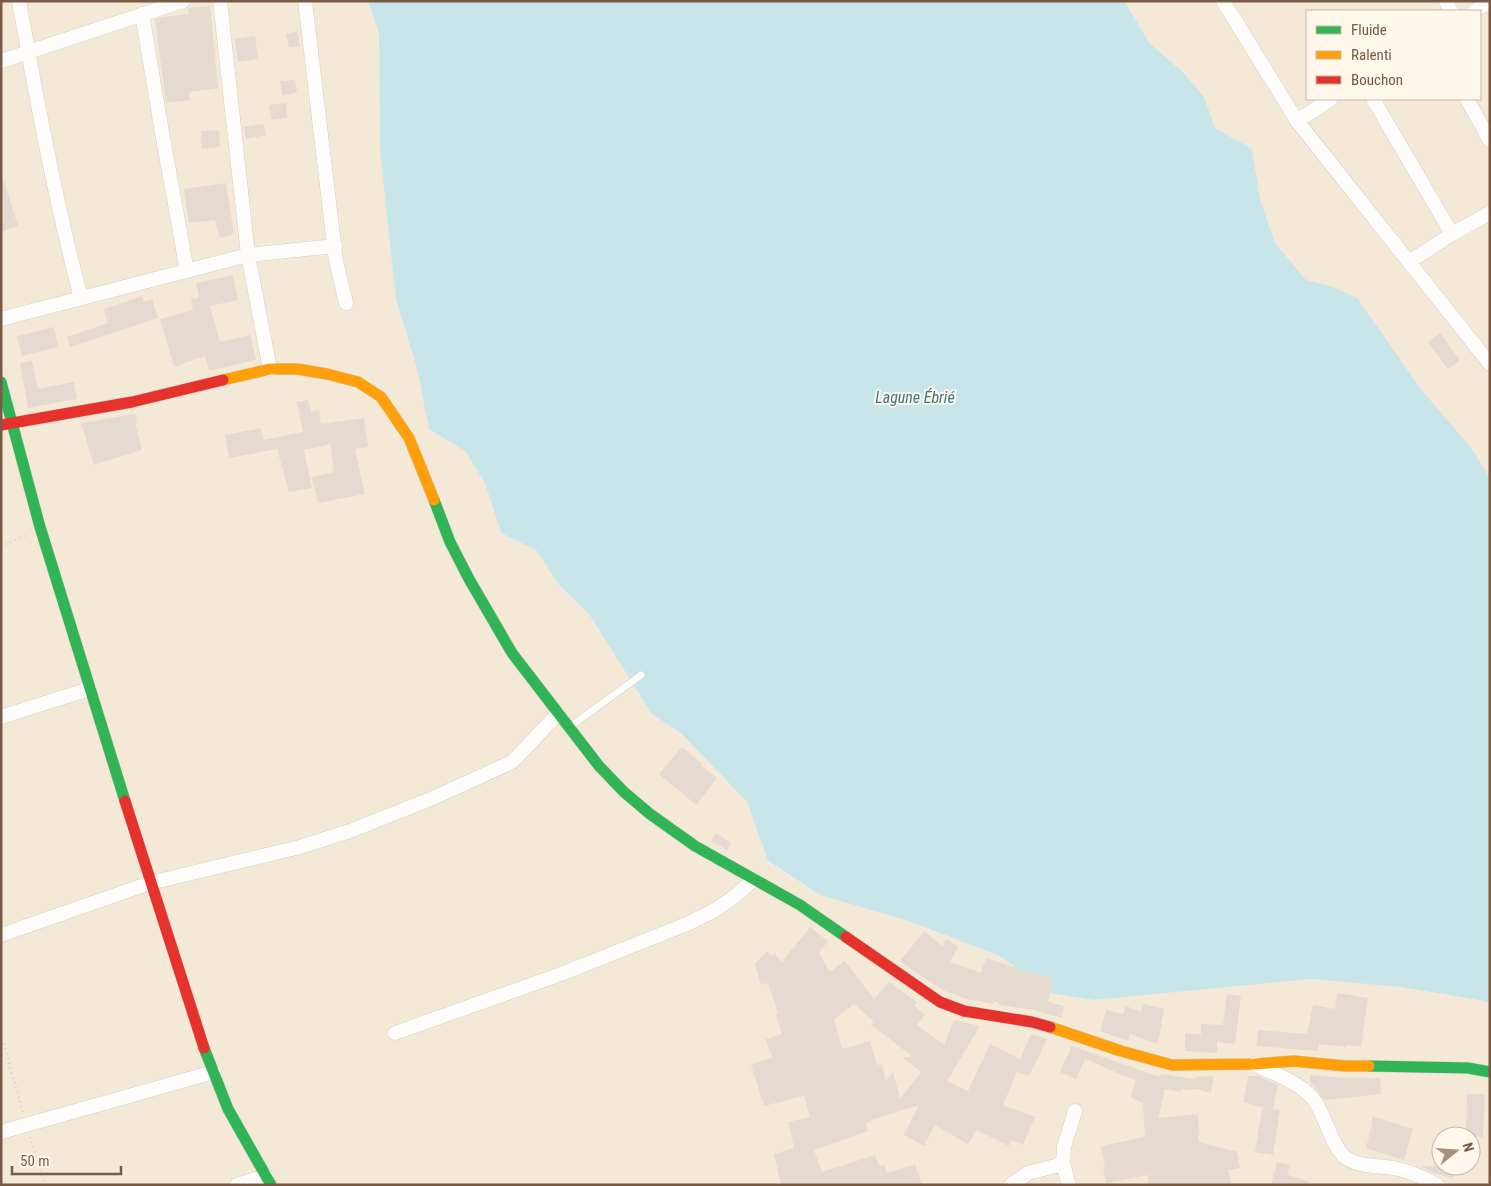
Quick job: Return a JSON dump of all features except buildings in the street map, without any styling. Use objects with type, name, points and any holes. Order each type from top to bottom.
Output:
[{"type":"street","points":[[19,1],[60,211],[81,298]]},
{"type":"street","points":[[1,61],[183,1]]},
{"type":"street","points":[[220,1],[248,255],[270,369]]},
{"type":"street","points":[[305,1],[336,261],[346,303]]},
{"type":"street","points":[[1222,1],[1297,121],[1490,364]]},
{"type":"street","points":[[1476,10],[1490,2]]},
{"type":"street","points":[[142,14],[187,271]]},
{"type":"street","points":[[1297,121],[1329,100]]},
{"type":"street","points":[[1374,100],[1452,234]]},
{"type":"street","points":[[1468,100],[1490,141]]},
{"type":"street","points":[[1409,262],[1452,234],[1490,213]]},
{"type":"street","points":[[1,319],[248,255],[334,246]]},
{"type":"street","points":[[7,424],[132,402],[270,369],[297,368],[358,382],[382,397],[412,446],[450,542],[468,579],[512,653],[599,766],[624,792],[650,814],[695,846],[753,880],[800,904],[940,1002],[964,1011],[1032,1022],[1121,1051],[1172,1065],[1254,1064],[1294,1061],[1345,1066],[1468,1068],[1490,1072]]},
{"type":"street","points":[[1,382],[7,424],[150,883],[228,1109],[268,1180],[238,1185]]},
{"type":"street","points":[[1,717],[89,689]]},
{"type":"street","points":[[1,935],[150,883],[300,847],[350,831],[433,798],[512,762],[558,714]]},
{"type":"street","points":[[395,1033],[562,974],[687,924],[715,910],[753,880]]},
{"type":"street","points":[[1254,1064],[1289,1081],[1315,1101],[1337,1146],[1346,1157],[1358,1162],[1398,1169],[1418,1175],[1437,1185]]},
{"type":"street","points":[[1,1132],[214,1072]]},
{"type":"street","points":[[1069,1185],[1063,1164],[1064,1147],[1075,1111]]},
{"type":"street","points":[[1011,1185],[1028,1173],[1063,1164]]},
{"type":"lane","points":[[568,727],[641,675]]},
{"type":"path","points":[[1,546],[40,528]]},
{"type":"path","points":[[1,1034],[44,1185]]},
{"type":"shaded area","points":[[1,1],[368,1],[379,33],[380,150],[429,429],[465,451],[485,483],[501,533],[537,551],[558,584],[589,614],[652,714],[682,734],[747,802],[768,862],[820,895],[909,921],[1000,956],[1049,993],[1094,1000],[1311,979],[1400,987],[1485,1001],[1490,1004],[1490,1185],[1,1185]]},
{"type":"shaded area","points":[[1124,1],[1490,1],[1490,478],[1472,449],[1330,286],[1305,280],[1275,243],[1260,199],[1252,149],[1215,128],[1204,97],[1183,72],[1150,44]]},
{"type":"water","name":"Lagune Ébrié","points":[[368,1],[1124,1],[1150,44],[1183,72],[1204,97],[1215,128],[1252,149],[1260,199],[1275,243],[1306,280],[1330,286],[1357,298],[1420,388],[1472,449],[1490,478],[1490,1004],[1485,1001],[1400,987],[1311,979],[1094,1000],[1049,993],[1000,956],[909,921],[820,895],[768,861],[747,802],[682,734],[652,714],[589,614],[558,584],[537,551],[501,533],[485,483],[465,451],[429,429],[417,368],[396,299],[380,150],[379,33]]},
{"type":"traffic: fast","points":[[1,382],[40,527],[125,801]]},
{"type":"traffic: fast","points":[[434,500],[450,542],[512,653],[599,766],[624,792],[650,814],[695,846],[800,905],[846,937]]},
{"type":"traffic: fast","points":[[204,1048],[228,1109],[271,1185]]},
{"type":"traffic: fast","points":[[1369,1066],[1468,1068],[1490,1072]]},
{"type":"traffic: slow","points":[[223,380],[270,369],[297,369],[358,382],[381,397],[409,438],[434,500]]},
{"type":"traffic: slow","points":[[1050,1027],[1121,1051],[1172,1065],[1254,1064],[1294,1061],[1345,1066],[1369,1066]]},
{"type":"traffic: jam","points":[[1,425],[132,402],[223,380]]},
{"type":"traffic: jam","points":[[125,801],[204,1048]]},
{"type":"traffic: jam","points":[[846,937],[940,1002],[964,1011],[1032,1022],[1050,1027]]}]
